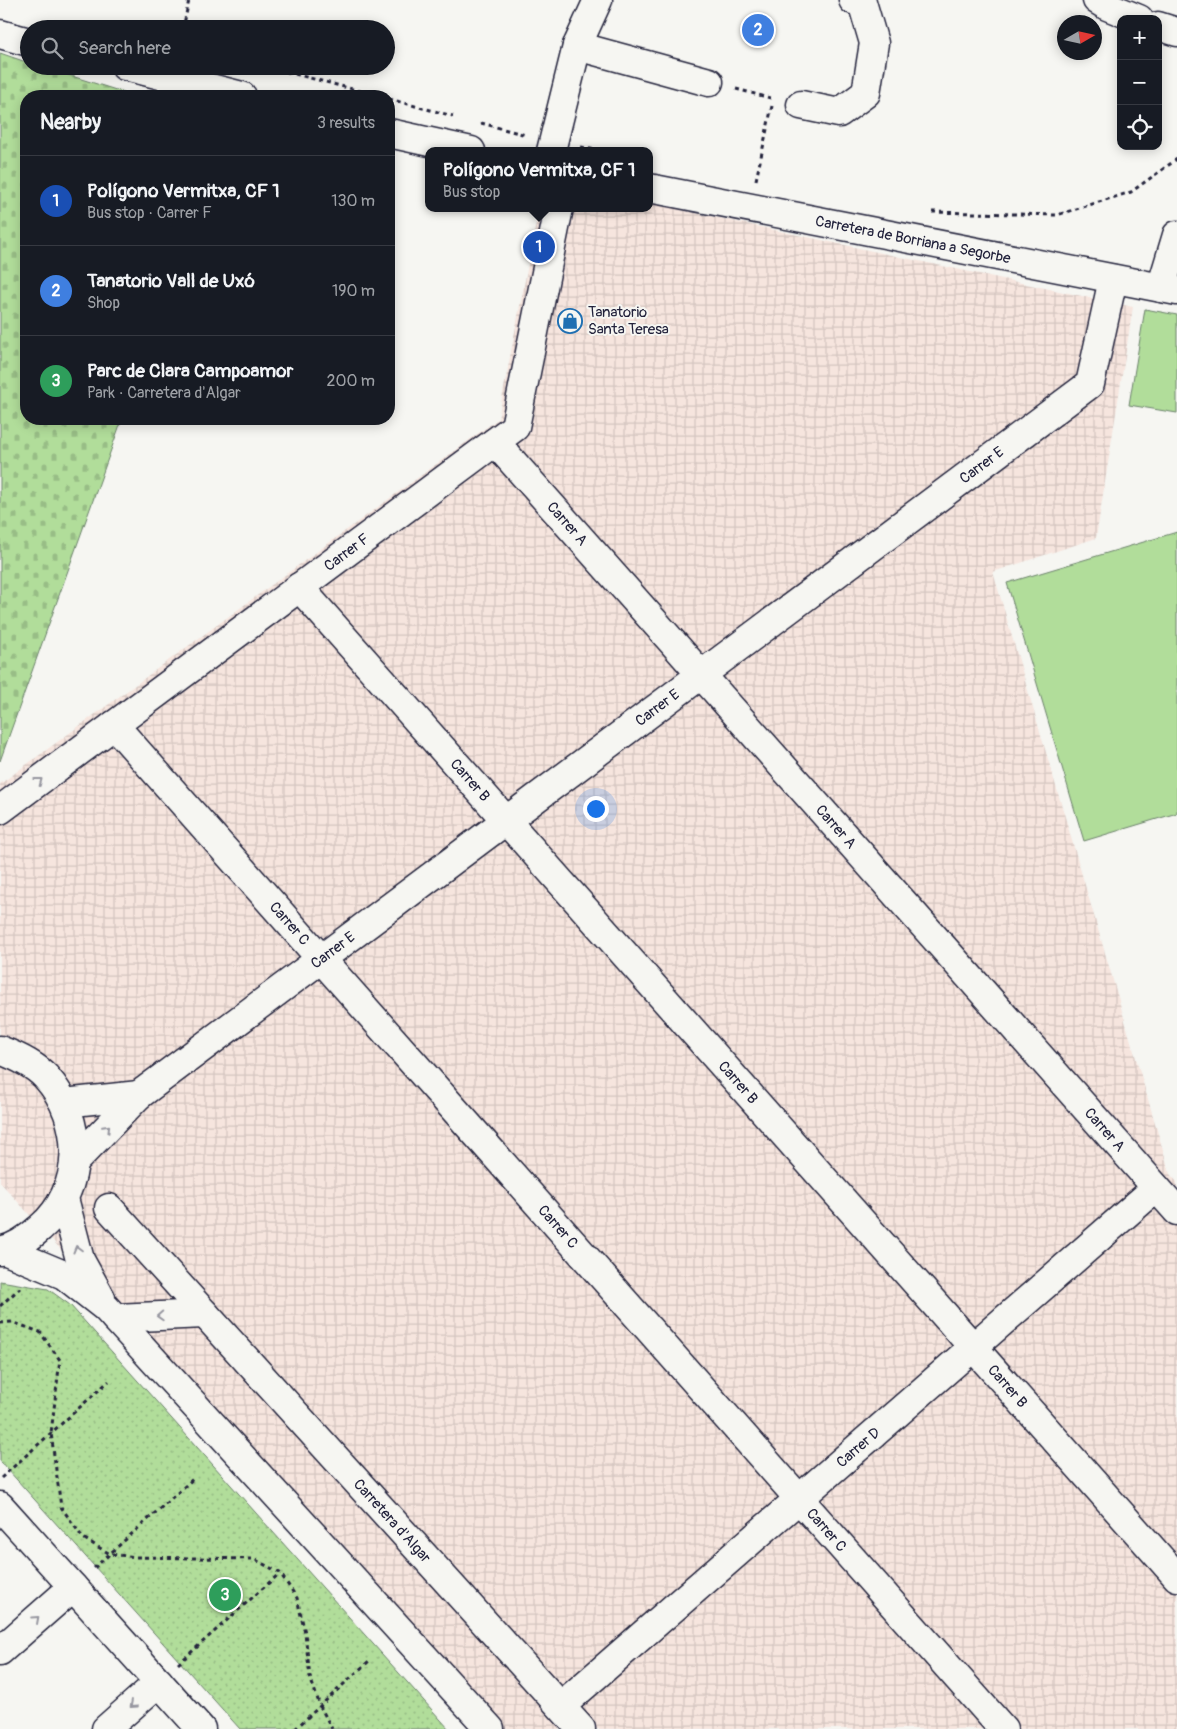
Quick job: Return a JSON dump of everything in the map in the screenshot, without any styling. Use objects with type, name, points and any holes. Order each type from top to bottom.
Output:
[{"type":"street","points":[[552,146],[577,46],[598,0]]},
{"type":"street","points":[[801,105],[839,112],[866,93],[874,43],[862,2],[853,0]]},
{"type":"street","points":[[1097,0],[1129,15]]},
{"type":"street","points":[[1162,27],[1177,32]]},
{"type":"street","points":[[0,34],[20,40]]},
{"type":"street","points":[[577,46],[709,82]]},
{"type":"street","points":[[160,75],[219,90]]},
{"type":"street","points":[[395,134],[453,147]]},
{"type":"street","name":"Carretera de Borriana a Segorbe","points":[[653,189],[1169,289]]},
{"type":"street","name":"Carrer F","points":[[0,810],[515,427],[558,212]]},
{"type":"street","points":[[1169,289],[1177,235]]},
{"type":"street","name":"Carrer E","points":[[75,1160],[139,1095],[1090,384],[1113,279]]},
{"type":"street","name":"Carrer A","points":[[495,442],[1177,1211]]},
{"type":"street","name":"Carrer B","points":[[299,587],[1177,1577]]},
{"type":"street","name":"Carrer C","points":[[114,725],[1003,1729]]},
{"type":"street","points":[[0,1050],[20,1057],[46,1076],[64,1103],[74,1131],[75,1160],[72,1180],[64,1198],[49,1220],[28,1238],[2,1250]]},
{"type":"street","points":[[64,1103],[139,1095]]},
{"type":"street","name":"Carrer D","points":[[561,1706],[1156,1188]]},
{"type":"street","points":[[64,1198],[80,1260],[111,1313]]},
{"type":"street","name":"Carretera d'Algar","points":[[109,1208],[581,1729]]},
{"type":"street","points":[[2,1250],[64,1275],[111,1313],[490,1729]]},
{"type":"street","points":[[111,1313],[205,1314]]},
{"type":"street","points":[[0,1506],[201,1729]]},
{"type":"street","points":[[0,1652],[73,1586]]},
{"type":"street","points":[[106,1729],[159,1682]]},
{"type":"path","points":[[185,20],[189,0]]},
{"type":"path","points":[[298,75],[356,90]]},
{"type":"path","points":[[709,82],[801,105]]},
{"type":"path","points":[[765,183],[756,181],[773,99]]},
{"type":"path","points":[[395,101],[456,116]]},
{"type":"path","points":[[476,122],[552,146]]},
{"type":"path","points":[[925,212],[1057,215],[1131,192],[1177,158]]},
{"type":"path","points":[[0,1306],[27,1282]]},
{"type":"path","points":[[0,1324],[12,1322],[40,1332],[60,1360],[51,1433],[61,1507],[83,1538],[110,1554],[136,1557],[254,1559],[280,1573],[297,1598],[306,1633],[310,1676],[320,1706],[332,1729]]},
{"type":"path","points":[[0,1479],[109,1381]]},
{"type":"path","points":[[73,1586],[195,1477]]},
{"type":"path","points":[[159,1682],[280,1573]]},
{"type":"path","points":[[295,1729],[370,1661]]},
{"type":"shaded area","points":[[653,204],[1133,307],[1096,538],[993,572],[1170,1174],[1177,1182],[1177,1729],[493,1729],[0,1182],[0,784],[498,419],[538,212],[653,212]]},
{"type":"green space","points":[[0,53],[20,60],[20,75],[68,75],[116,90],[20,90],[20,425],[120,425],[0,761]]},
{"type":"green space","points":[[1145,309],[1177,315],[1177,413],[1129,405]]},
{"type":"green space","points":[[1177,532],[1177,813],[1084,841],[1007,583]]},
{"type":"green space","points":[[0,1281],[48,1289],[70,1305],[449,1729],[240,1729],[0,1461]]},
{"type":"place","name":"Tanatorio Vall de Uxó","points":[[758,30]]},
{"type":"place","name":"Polígono Vermitxa, CF 1","points":[[539,247]]},
{"type":"place","name":"Tanatorio Santa Teresa","points":[[570,321]]},
{"type":"place","name":"Parc de Clara Campoamor","points":[[225,1595]]}]
